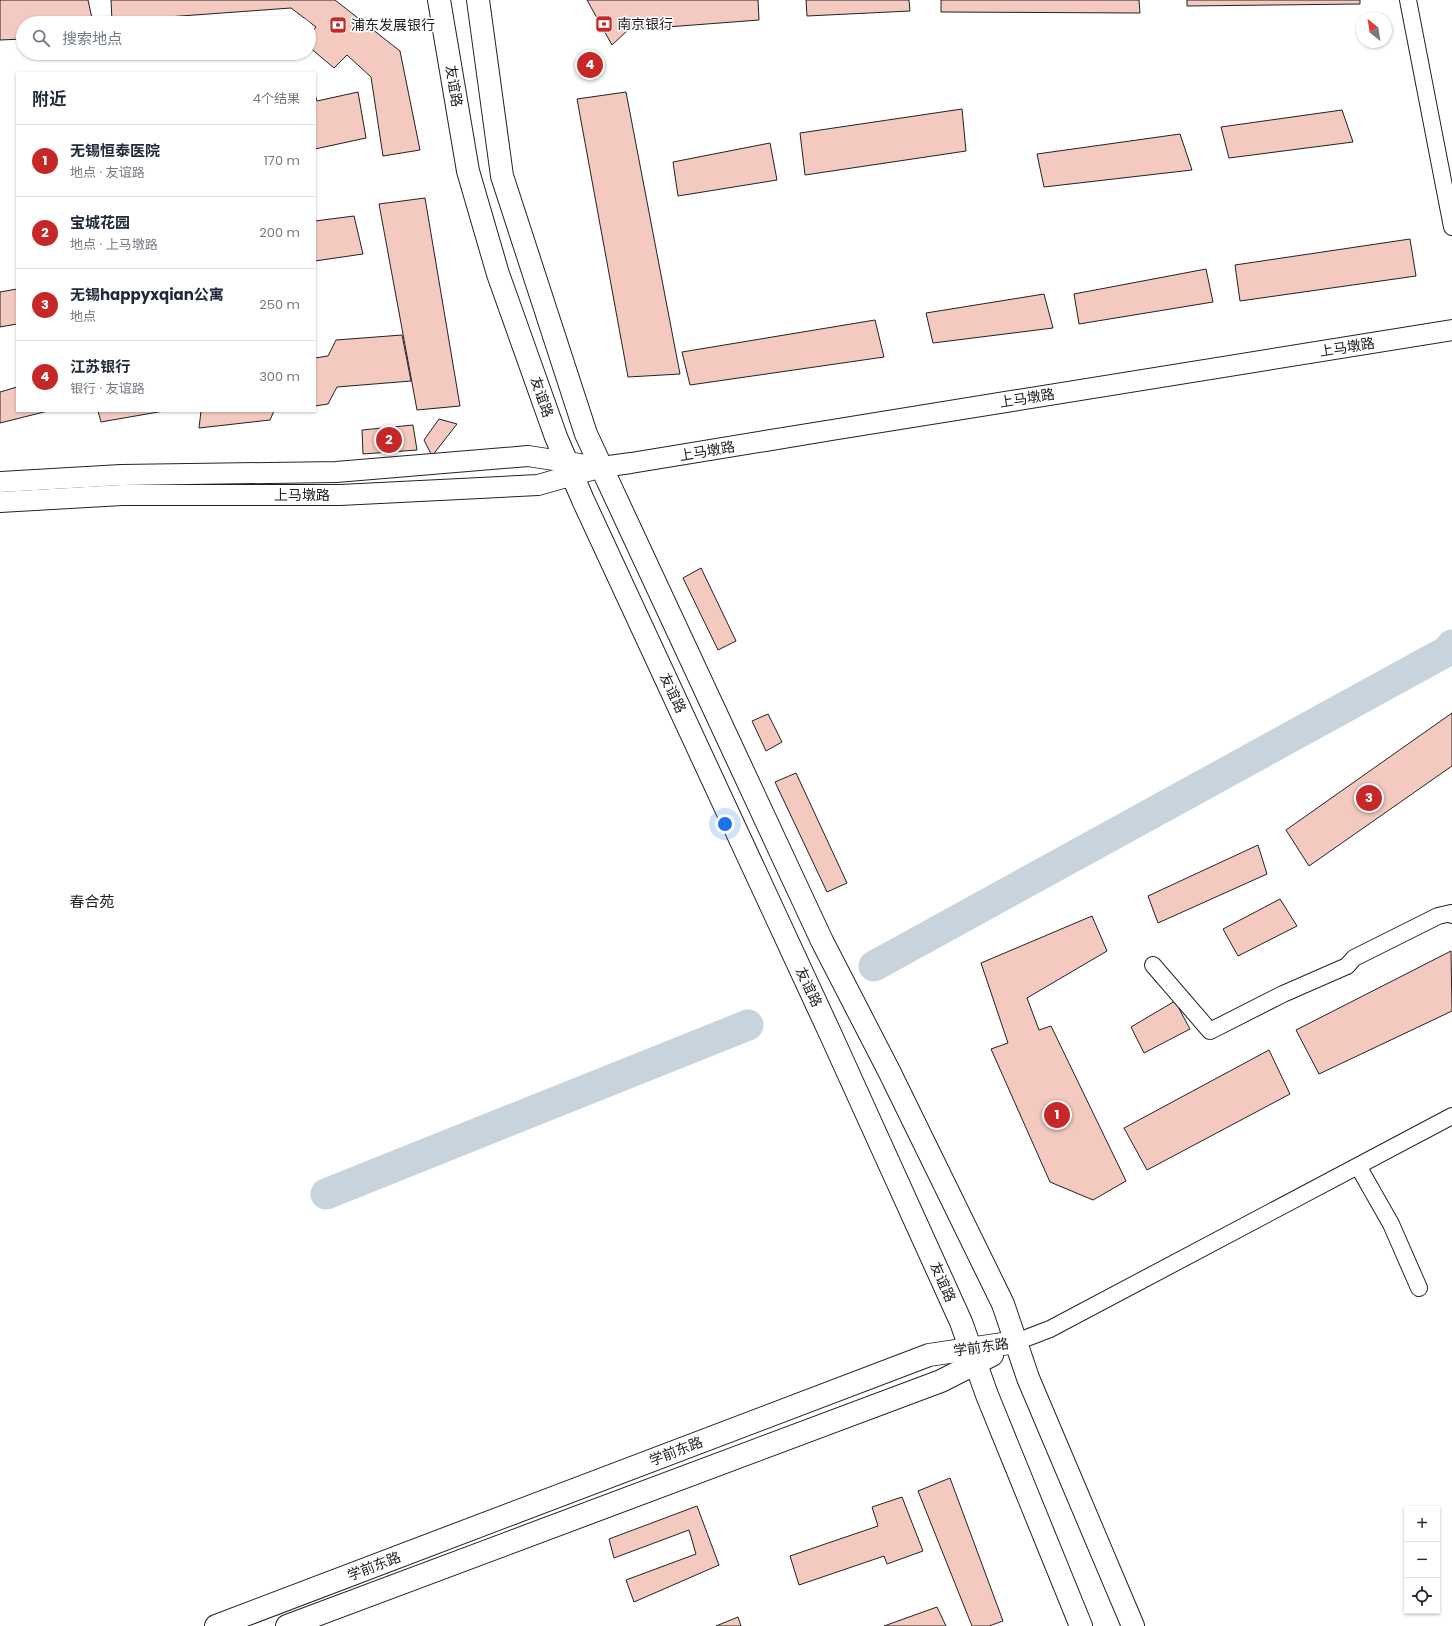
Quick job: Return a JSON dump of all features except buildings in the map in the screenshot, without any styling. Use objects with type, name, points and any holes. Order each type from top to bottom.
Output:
[{"type":"main road","name":"友谊路","points":[[439,0],[468,171],[498,274],[556,437],[569,469],[830,1033],[961,1322],[987,1395],[1081,1626]]},
{"type":"main road","points":[[478,0],[502,176],[586,434],[822,941],[892,1078],[1003,1304],[1031,1385],[1133,1626]]},
{"type":"main road","name":"学前东路","points":[[216,1626],[929,1355],[973,1356],[1016,1342]]},
{"type":"main road","name":"学前东路","points":[[287,1626],[941,1381],[973,1356]]},
{"type":"street","points":[[1408,0],[1452,227]]},
{"type":"street","name":"上马墩路","points":[[0,482],[120,476],[336,472],[528,456],[569,469],[602,467],[1452,330]]},
{"type":"street","name":"上马墩路","points":[[0,502],[122,495],[340,495],[538,485],[569,469]]},
{"type":"street","points":[[1153,965],[1210,1031],[1283,994],[1346,966],[1354,958],[1438,916],[1451,913],[1452,915]]},
{"type":"street","points":[[1016,1342],[1050,1329],[1452,1116]]},
{"type":"street","points":[[1358,1166],[1391,1224],[1419,1288]]},
{"type":"waterway","points":[[874,966],[1447,651],[1452,645]]},
{"type":"waterway","points":[[326,1194],[748,1025]]},
{"type":"place","name":"南京银行","points":[[604,24]]},
{"type":"place","name":"浦东发展银行","points":[[338,25]]},
{"type":"place","name":"江苏银行","points":[[590,65]]},
{"type":"place","name":"宝城花园","points":[[389,440]]},
{"type":"place","name":"无锡happyxqian公寓","points":[[1369,798]]},
{"type":"place","name":"无锡恒泰医院","points":[[1057,1115]]},
{"type":"district","name":"春合苑","points":[[92,902]]}]
